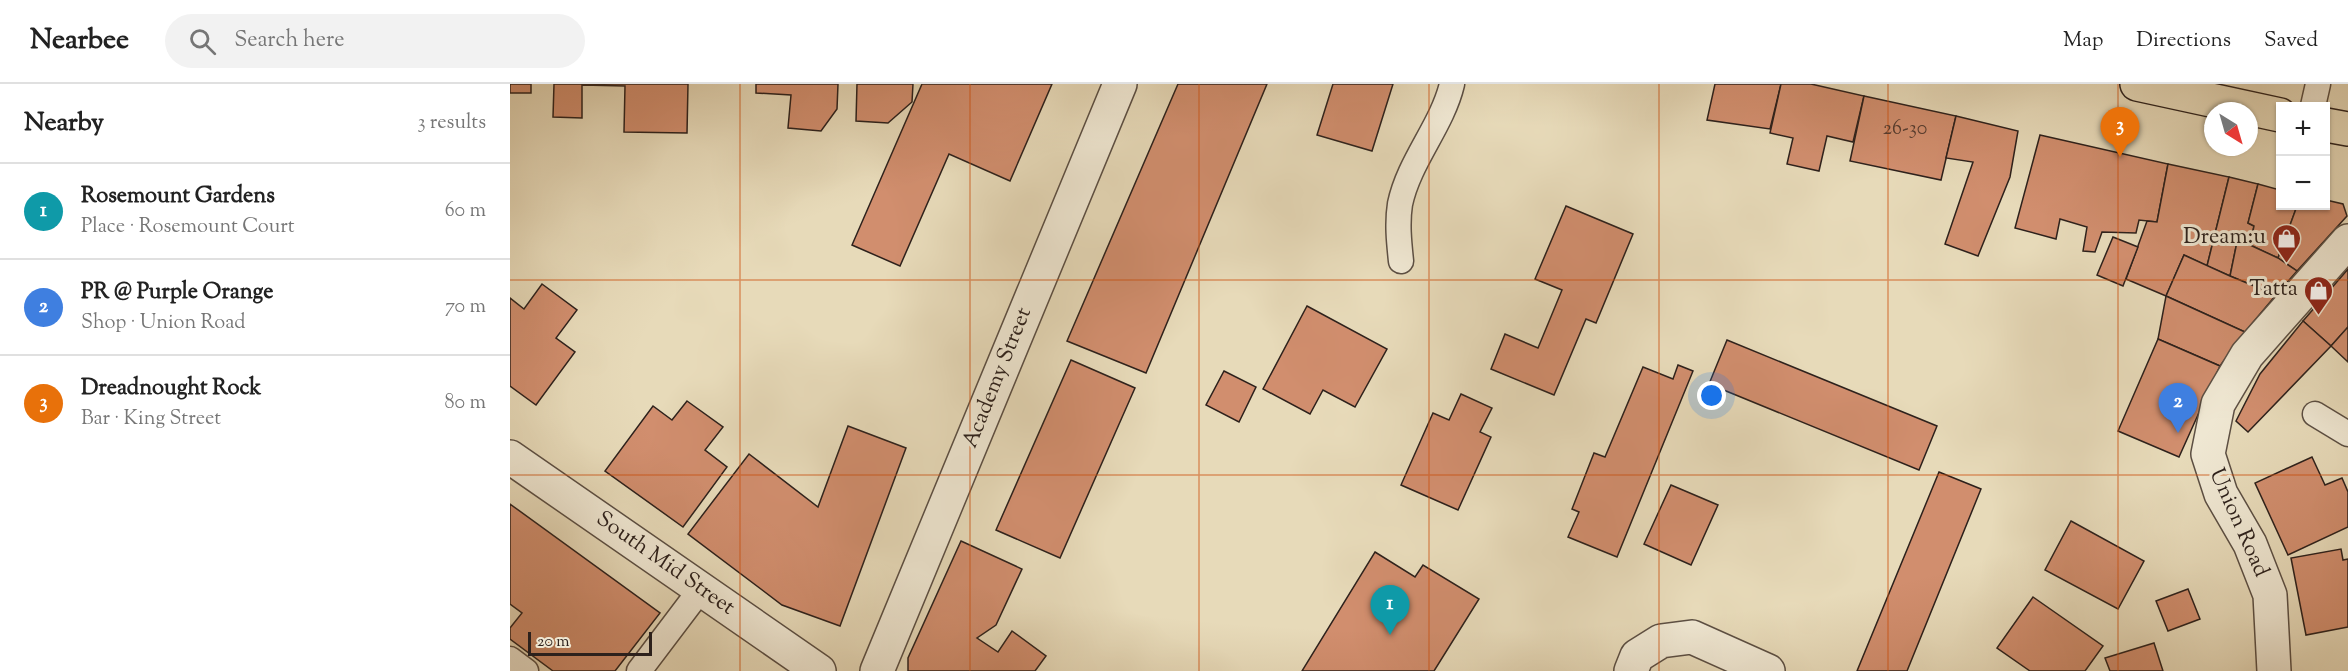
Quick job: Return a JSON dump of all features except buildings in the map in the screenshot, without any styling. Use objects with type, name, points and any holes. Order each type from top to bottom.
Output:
[{"type":"main road","points":[[2137,84],[2276,114]]},
{"type":"main road","points":[[2330,126],[2348,129]]},
{"type":"street","name":"Academy Street","points":[[877,671],[1120,84]]},
{"type":"street","name":"Union Road","points":[[2274,671],[2270,595],[2250,544],[2221,494],[2208,454],[2218,404],[2247,355],[2348,241]]},
{"type":"street","name":"South Mid Street","points":[[510,457],[819,671]]},
{"type":"street","points":[[1631,671],[1637,656],[1661,641],[1692,637],[1768,671]]},
{"type":"lane","points":[[1401,261],[1398,222],[1401,202],[1450,95],[1452,84]]},
{"type":"lane","points":[[2314,102],[2319,84]]},
{"type":"lane","points":[[2315,414],[2348,434]]},
{"type":"lane","points":[[639,671],[701,589]]},
{"type":"lane","points":[[510,659],[526,671]]},
{"type":"place","name":"Dreadnought Rock","points":[[2120,157]]},
{"type":"place","name":"Dream:u","points":[[2287,264]]},
{"type":"place","name":"Tatta","points":[[2319,316]]},
{"type":"place","name":"PR @ Purple Orange","points":[[2178,433]]},
{"type":"place","name":"Rosemount Gardens","points":[[1390,635]]}]
